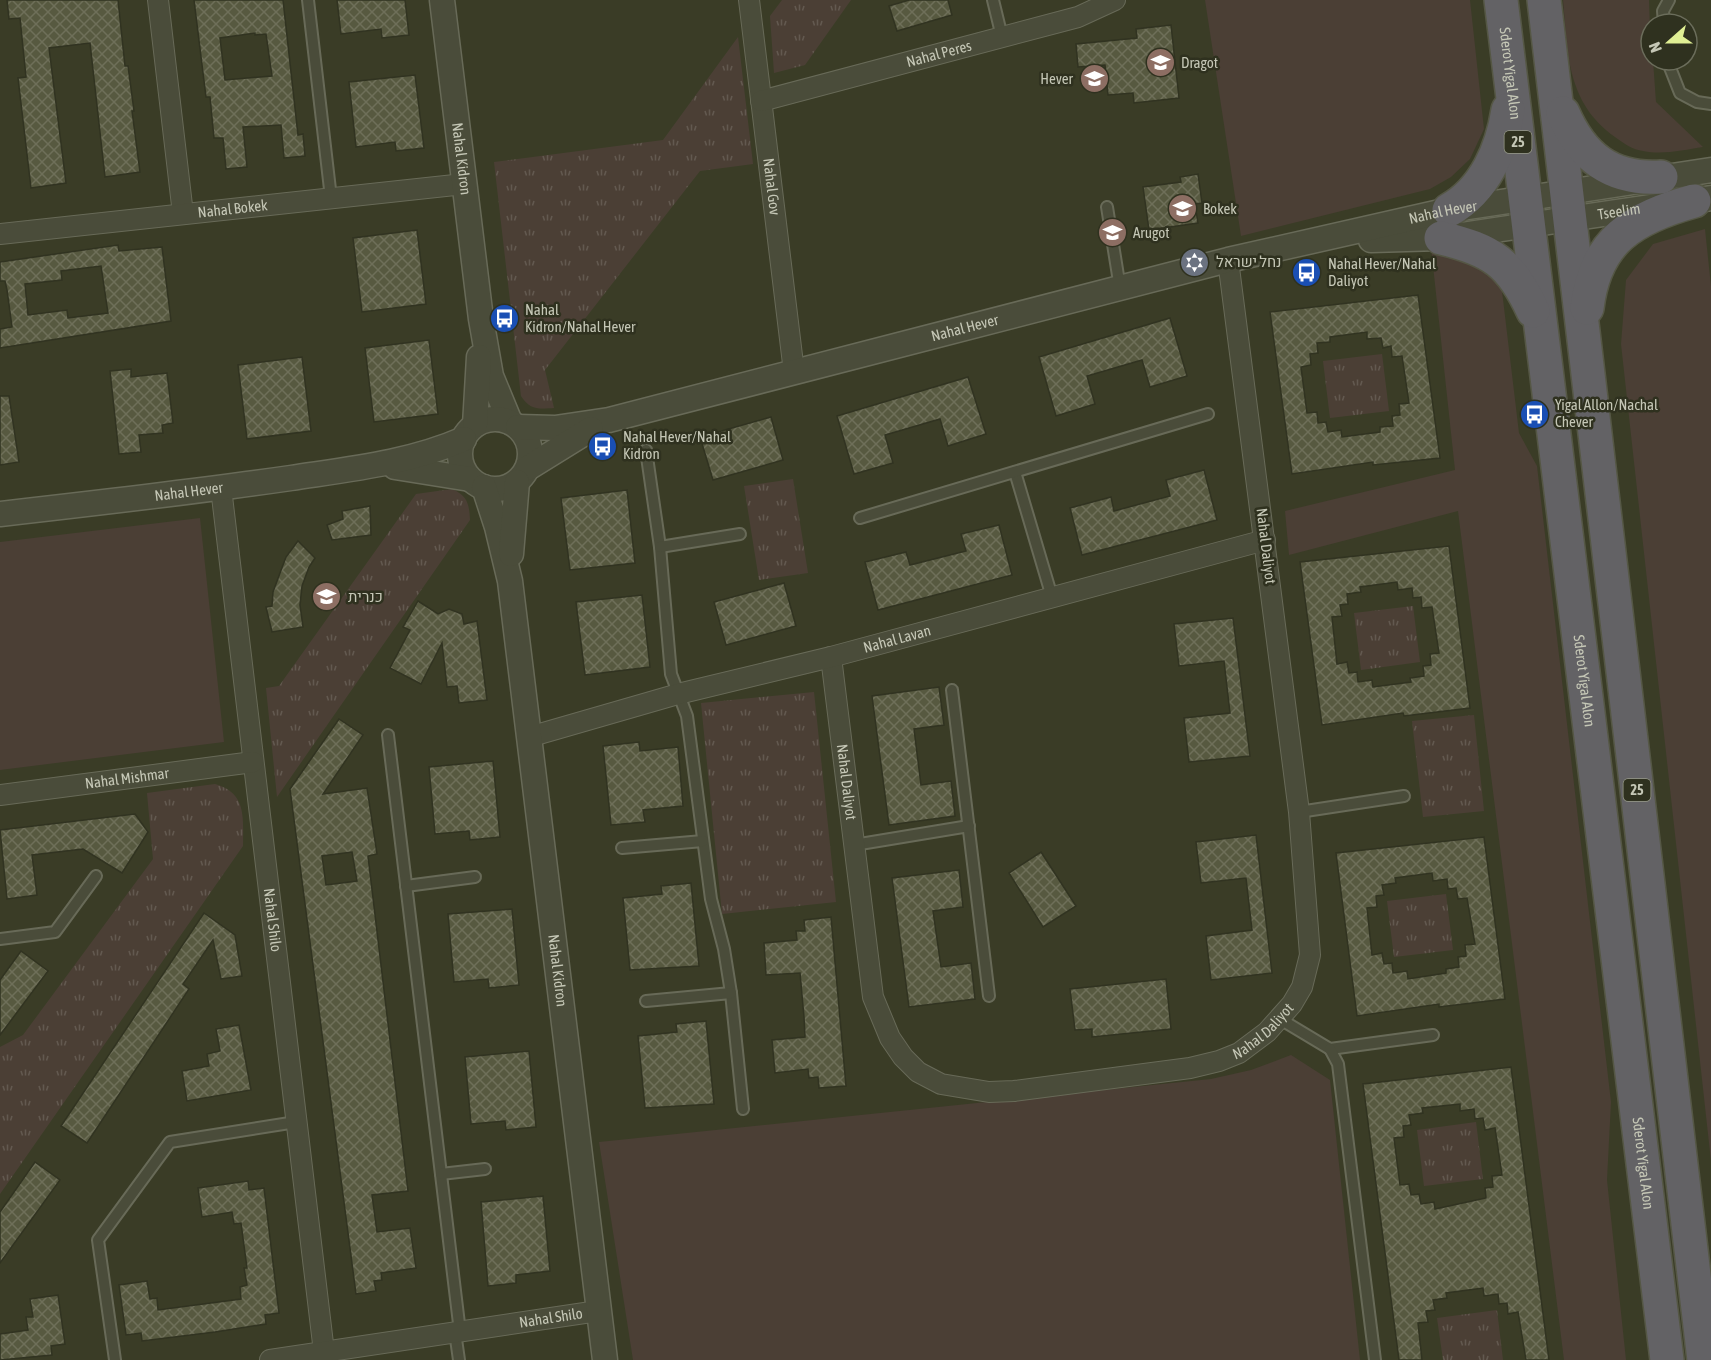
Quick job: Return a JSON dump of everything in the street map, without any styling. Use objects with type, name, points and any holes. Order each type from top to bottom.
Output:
[{"type":"highway","name":"Sderot Yigal Alon","points":[[1502,0],[1667,1360]]},
{"type":"highway","name":"25","points":[[1544,0],[1704,1360]]},
{"type":"highway","points":[[1554,85],[1568,125],[1588,153],[1614,171],[1629,176],[1661,177]]},
{"type":"highway","points":[[1511,87],[1502,137],[1489,167],[1471,195],[1445,224],[1476,247],[1502,262],[1520,284],[1541,336]]},
{"type":"highway","points":[[1585,345],[1592,281],[1609,247],[1628,228],[1640,220],[1703,199]]},
{"type":"highway","points":[[1699,1315],[1711,1345]]},
{"type":"highway","points":[[1656,1360],[1662,1318]]},
{"type":"street","points":[[158,0],[183,214]]},
{"type":"street","name":"Nahal Kidron","points":[[442,0],[481,319],[491,376],[514,424]]},
{"type":"street","name":"Nahal Gov","points":[[749,0],[794,372]]},
{"type":"street","name":"Nahal Peres","points":[[761,101],[1078,17],[1115,0]]},
{"type":"street","name":"Tseelim","points":[[1568,206],[1661,177],[1711,170]]},
{"type":"street","name":"Nahal Bokek","points":[[1,228],[183,214],[464,184]]},
{"type":"street","name":"Tseelim","points":[[1568,206],[1703,199]]},
{"type":"street","name":"Nahal Hever","points":[[514,424],[555,428],[609,420],[1228,260],[1321,240],[1568,206]]},
{"type":"street","name":"Nahal Daliyot","points":[[831,657],[868,970],[880,1019],[903,1058],[918,1072],[941,1084],[965,1090],[1014,1091],[1190,1068],[1239,1053],[1280,1019],[1302,987],[1310,955],[1299,812],[1228,260]]},
{"type":"street","name":"Nahal Kidron","points":[[470,432],[481,319]]},
{"type":"street","points":[[492,419],[514,424],[528,441],[530,459],[523,475],[500,489],[477,483],[465,472],[460,456],[470,432],[492,419]]},
{"type":"street","name":"Nahal Hever","points":[[523,475],[575,437],[609,420]]},
{"type":"street","name":"Nahal Hever","points":[[0,514],[221,488],[377,465],[416,457],[470,432]]},
{"type":"street","name":"Nahal Hever","points":[[377,465],[477,483]]},
{"type":"street","name":"Nahal Kidron","points":[[510,580],[523,475]]},
{"type":"street","name":"Nahal Kidron","points":[[477,483],[497,527],[510,580],[605,1360]]},
{"type":"street","name":"Nahal Shilo","points":[[221,488],[324,1352]]},
{"type":"street","name":"Nahal Lavan","points":[[530,737],[678,694],[831,657],[1265,540]]},
{"type":"street","name":"Nahal Mishmar","points":[[0,795],[254,762]]},
{"type":"street","name":"Nahal Shilo","points":[[270,1360],[598,1311]]},
{"type":"lane","points":[[308,0],[331,198]]},
{"type":"lane","points":[[993,0],[1002,37]]},
{"type":"lane","points":[[1672,72],[1680,93],[1698,102],[1711,104]]},
{"type":"lane","points":[[1107,207],[1120,288]]},
{"type":"lane","points":[[861,518],[1208,414]]},
{"type":"lane","points":[[646,450],[660,547],[670,674],[687,716],[711,900],[724,949],[731,993],[743,1108]]},
{"type":"lane","points":[[1015,472],[1052,597]]},
{"type":"lane","points":[[660,547],[740,534]]},
{"type":"lane","points":[[952,690],[989,996]]},
{"type":"lane","points":[[388,735],[441,1174],[459,1360]]},
{"type":"lane","points":[[1299,812],[1404,796]]},
{"type":"lane","points":[[854,845],[969,826]]},
{"type":"lane","points":[[622,848],[703,842]]},
{"type":"lane","points":[[0,939],[55,932],[96,876]]},
{"type":"lane","points":[[406,886],[475,877]]},
{"type":"lane","points":[[646,1001],[731,993]]},
{"type":"lane","points":[[1280,1019],[1330,1049],[1338,1064],[1375,1360]]},
{"type":"lane","points":[[1330,1049],[1433,1035]]},
{"type":"lane","points":[[115,1360],[98,1240],[170,1142],[296,1122]]},
{"type":"lane","points":[[441,1174],[485,1169]]},
{"type":"green space","points":[[782,0],[851,0],[805,65],[774,73],[770,16]]},
{"type":"green space","points":[[1205,0],[1470,0],[1484,129],[1470,159],[1451,177],[1430,189],[1241,236]]},
{"type":"green space","points":[[1563,0],[1649,0],[1649,12],[1639,12],[1639,72],[1654,72],[1656,102],[1703,147],[1681,151],[1651,152],[1632,148],[1621,142],[1599,123],[1578,92],[1566,39]]},
{"type":"green space","points":[[738,37],[753,164],[700,171],[545,370],[554,408],[531,406],[521,396],[494,162],[663,140]]},
{"type":"green space","points":[[1705,229],[1711,286],[1711,1161],[1621,344],[1626,280],[1653,244]]},
{"type":"green space","points":[[1431,247],[1483,264],[1502,291],[1519,433],[1537,466],[1611,1102],[1607,1180],[1626,1360],[1564,1360],[1458,511],[1289,555],[1285,511],[1455,470]]},
{"type":"green space","points":[[1382,354],[1389,411],[1330,418],[1323,361]]},
{"type":"green space","points":[[793,479],[808,573],[759,580],[744,486]]},
{"type":"green space","points":[[452,489],[467,501],[470,520],[277,797],[266,688],[279,686],[416,494]]},
{"type":"green space","points":[[200,518],[224,742],[0,770],[0,542]]},
{"type":"green space","points":[[1413,606],[1420,662],[1361,670],[1354,613]]},
{"type":"green space","points":[[814,692],[836,902],[722,914],[701,703]]},
{"type":"green space","points":[[1474,715],[1484,811],[1423,817],[1412,721]]},
{"type":"green space","points":[[215,784],[225,788],[238,800],[243,816],[243,846],[0,1194],[0,1047],[23,1035],[153,859],[147,793]]},
{"type":"green space","points":[[1446,894],[1453,950],[1394,957],[1387,901]]},
{"type":"green space","points":[[1291,1055],[1330,1080],[1360,1360],[633,1360],[599,1142],[1211,1079],[1251,1070]]},
{"type":"green space","points":[[1476,1122],[1483,1179],[1424,1186],[1417,1130]]},
{"type":"green space","points":[[1497,1310],[1503,1360],[1443,1360],[1437,1318]]},
{"type":"building","points":[[7,0],[118,0],[140,172],[105,177],[90,43],[49,48],[66,183],[31,188],[18,78],[26,77],[20,18],[9,19]]},
{"type":"building","points":[[194,0],[283,0],[298,135],[303,134],[305,156],[284,158],[281,125],[243,127],[247,167],[226,169],[223,138],[214,138],[210,97],[206,97]],"holes":[[[255,33],[255,35],[266,34],[272,76],[225,80],[220,38]]]},
{"type":"building","points":[[337,0],[405,0],[409,35],[382,38],[381,29],[341,34]]},
{"type":"building","points":[[909,0],[948,0],[952,15],[897,31],[889,6]]},
{"type":"building","points":[[1171,25],[1179,98],[1134,103],[1133,93],[1108,95],[1105,65],[1078,67],[1076,44],[1137,38],[1136,29]]},
{"type":"building","points":[[415,75],[424,148],[396,151],[395,142],[356,147],[349,82]]},
{"type":"building","points":[[1198,174],[1202,203],[1195,204],[1198,223],[1149,230],[1143,187],[1181,182],[1180,177]]},
{"type":"building","points":[[417,230],[426,304],[362,312],[353,238]]},
{"type":"building","points":[[118,245],[119,251],[162,247],[171,321],[0,348],[0,329],[12,327],[5,281],[0,281],[0,262]],"holes":[[[101,266],[108,313],[68,318],[67,310],[28,315],[25,284],[62,280],[61,271]]]},
{"type":"building","points":[[1418,295],[1440,458],[1373,465],[1373,462],[1292,474],[1270,312]],"holes":[[[1367,332],[1367,339],[1381,338],[1383,348],[1391,346],[1392,357],[1402,356],[1409,403],[1399,404],[1400,415],[1392,416],[1393,426],[1380,427],[1380,432],[1342,437],[1341,430],[1328,432],[1326,422],[1318,423],[1317,412],[1307,413],[1301,367],[1311,365],[1310,354],[1318,353],[1317,343],[1330,342],[1330,337]]]},
{"type":"building","points":[[1170,318],[1187,376],[1150,387],[1142,360],[1087,376],[1095,404],[1056,416],[1039,357]]},
{"type":"building","points":[[429,340],[438,414],[374,422],[365,348]]},
{"type":"building","points":[[302,357],[311,431],[247,439],[238,365]]},
{"type":"building","points":[[131,369],[131,377],[167,373],[173,423],[162,425],[163,433],[139,435],[141,452],[119,454],[110,371]]},
{"type":"building","points":[[968,377],[986,434],[948,446],[940,419],[885,435],[893,463],[854,474],[837,416]]},
{"type":"building","points":[[0,396],[9,396],[19,462],[0,465]]},
{"type":"building","points":[[771,417],[783,460],[713,480],[700,437]]},
{"type":"building","points":[[1204,470],[1217,520],[1082,555],[1070,508],[1111,497],[1114,511],[1170,496],[1166,480]]},
{"type":"building","points":[[627,490],[635,563],[570,570],[561,498]]},
{"type":"building","points":[[370,506],[371,535],[332,540],[327,525],[343,519],[342,511]]},
{"type":"building","points":[[999,525],[1012,575],[878,610],[865,562],[906,552],[910,565],[966,551],[961,534]]},
{"type":"building","points":[[298,541],[315,558],[302,586],[300,605],[303,627],[272,632],[266,607],[272,606],[273,592],[286,557]]},
{"type":"building","points":[[1449,546],[1470,708],[1404,716],[1403,713],[1322,725],[1300,562]],"holes":[[[1397,582],[1398,590],[1412,588],[1413,598],[1421,597],[1422,608],[1432,607],[1439,653],[1430,654],[1431,665],[1423,666],[1424,676],[1410,678],[1411,682],[1373,687],[1372,680],[1358,682],[1357,672],[1349,673],[1347,662],[1337,664],[1332,617],[1342,616],[1340,605],[1348,604],[1347,594],[1361,592],[1360,587]]]},
{"type":"building","points":[[784,583],[796,626],[726,645],[714,602]]},
{"type":"building","points":[[642,595],[650,667],[585,675],[576,602]]},
{"type":"building","points":[[418,601],[438,614],[449,609],[462,614],[464,624],[477,621],[487,700],[459,703],[457,686],[447,687],[442,643],[421,684],[390,668],[410,630],[403,627]]},
{"type":"building","points":[[1233,618],[1250,756],[1189,762],[1184,718],[1230,713],[1224,661],[1179,666],[1174,624]]},
{"type":"building","points":[[939,687],[944,725],[914,729],[921,785],[951,781],[955,816],[889,825],[872,696]]},
{"type":"building","points":[[339,719],[363,735],[323,794],[367,788],[377,854],[368,856],[408,1191],[372,1195],[377,1232],[410,1228],[416,1268],[381,1273],[382,1280],[374,1281],[376,1291],[356,1294],[290,789]],"holes":[[[352,852],[357,881],[326,885],[322,856]]]},
{"type":"building","points":[[639,742],[640,751],[678,747],[683,806],[643,810],[645,822],[611,825],[603,746]]},
{"type":"building","points":[[493,761],[500,837],[470,840],[469,831],[435,834],[429,767]]},
{"type":"building","points":[[135,814],[148,832],[122,873],[83,849],[32,855],[37,895],[7,899],[0,830]]},
{"type":"building","points":[[1256,835],[1272,973],[1211,980],[1206,936],[1252,930],[1246,878],[1201,883],[1196,842]]},
{"type":"building","points":[[1484,837],[1505,999],[1439,1007],[1439,1004],[1357,1016],[1336,853]],"holes":[[[1432,873],[1433,881],[1447,879],[1448,889],[1456,888],[1458,899],[1467,898],[1475,944],[1465,945],[1466,956],[1458,957],[1459,967],[1446,969],[1446,973],[1408,979],[1407,971],[1393,973],[1392,963],[1384,964],[1382,953],[1372,955],[1367,908],[1377,907],[1376,896],[1384,895],[1382,885],[1396,883],[1395,878]]]},
{"type":"building","points":[[1041,852],[1076,906],[1043,927],[1009,873]]},
{"type":"building","points":[[959,870],[963,907],[933,911],[941,967],[971,963],[975,999],[909,1007],[892,878]]},
{"type":"building","points":[[691,883],[699,966],[630,970],[623,898],[662,894],[661,886]]},
{"type":"building","points":[[512,909],[519,985],[489,988],[488,979],[454,982],[448,914]]},
{"type":"building","points":[[204,913],[235,935],[242,976],[221,979],[213,940],[183,984],[189,989],[87,1143],[61,1126]]},
{"type":"building","points":[[831,917],[846,1086],[819,1088],[818,1077],[809,1078],[808,1069],[775,1073],[772,1040],[805,1037],[804,1017],[800,973],[766,975],[764,943],[797,940],[796,931],[805,931],[804,920]]},
{"type":"building","points":[[21,951],[48,971],[0,1035],[0,980]]},
{"type":"building","points":[[1166,979],[1171,1029],[1092,1037],[1092,1029],[1075,1030],[1070,989]]},
{"type":"building","points":[[706,1021],[714,1104],[645,1108],[638,1036],[677,1032],[676,1024]]},
{"type":"building","points":[[239,1025],[251,1090],[187,1101],[182,1071],[209,1066],[207,1054],[220,1051],[216,1029]]},
{"type":"building","points":[[529,1051],[536,1127],[506,1130],[505,1121],[471,1124],[465,1057]]},
{"type":"building","points":[[1511,1067],[1549,1360],[1526,1360],[1518,1312],[1508,1314],[1507,1303],[1499,1304],[1498,1294],[1484,1296],[1483,1288],[1446,1293],[1447,1298],[1433,1300],[1435,1310],[1426,1311],[1428,1322],[1418,1323],[1422,1360],[1399,1360],[1363,1084]],"holes":[[[1460,1104],[1460,1111],[1474,1109],[1475,1119],[1483,1118],[1485,1130],[1495,1128],[1502,1175],[1492,1176],[1493,1187],[1485,1188],[1486,1198],[1435,1209],[1434,1202],[1421,1204],[1419,1194],[1411,1195],[1409,1184],[1400,1185],[1394,1138],[1404,1137],[1403,1126],[1411,1125],[1409,1115],[1423,1113],[1422,1108]]]},
{"type":"building","points":[[35,1162],[60,1180],[0,1263],[0,1212]]},
{"type":"building","points":[[248,1181],[249,1190],[264,1188],[279,1313],[265,1315],[266,1324],[215,1332],[142,1341],[141,1333],[126,1335],[119,1285],[147,1281],[150,1299],[157,1298],[158,1310],[241,1299],[240,1287],[247,1285],[244,1268],[247,1268],[241,1223],[234,1224],[232,1212],[202,1217],[198,1188]]},
{"type":"building","points":[[543,1196],[550,1271],[516,1275],[516,1283],[488,1286],[481,1202]]},
{"type":"building","points":[[58,1295],[65,1344],[51,1346],[52,1355],[0,1360],[0,1334],[28,1330],[26,1317],[33,1317],[30,1299]]},
{"type":"place","name":"Dragot","points":[[1160,63]]},
{"type":"place","name":"Hever","points":[[1094,79]]},
{"type":"place","name":"Bokek","points":[[1182,209]]},
{"type":"place","name":"Arugot","points":[[1112,233]]},
{"type":"place","name":"נחל ישראל","points":[[1195,262]]},
{"type":"place","name":"Nahal Hever/Nahal Daliyot","points":[[1307,273]]},
{"type":"place","name":"Nahal Kidron/Nahal Hever","points":[[504,319]]},
{"type":"place","name":"Yigal Allon/Nachal Chever","points":[[1534,414]]},
{"type":"place","name":"Nahal Hever/Nahal Kidron","points":[[602,446]]},
{"type":"place","name":"כנרית","points":[[327,597]]}]
